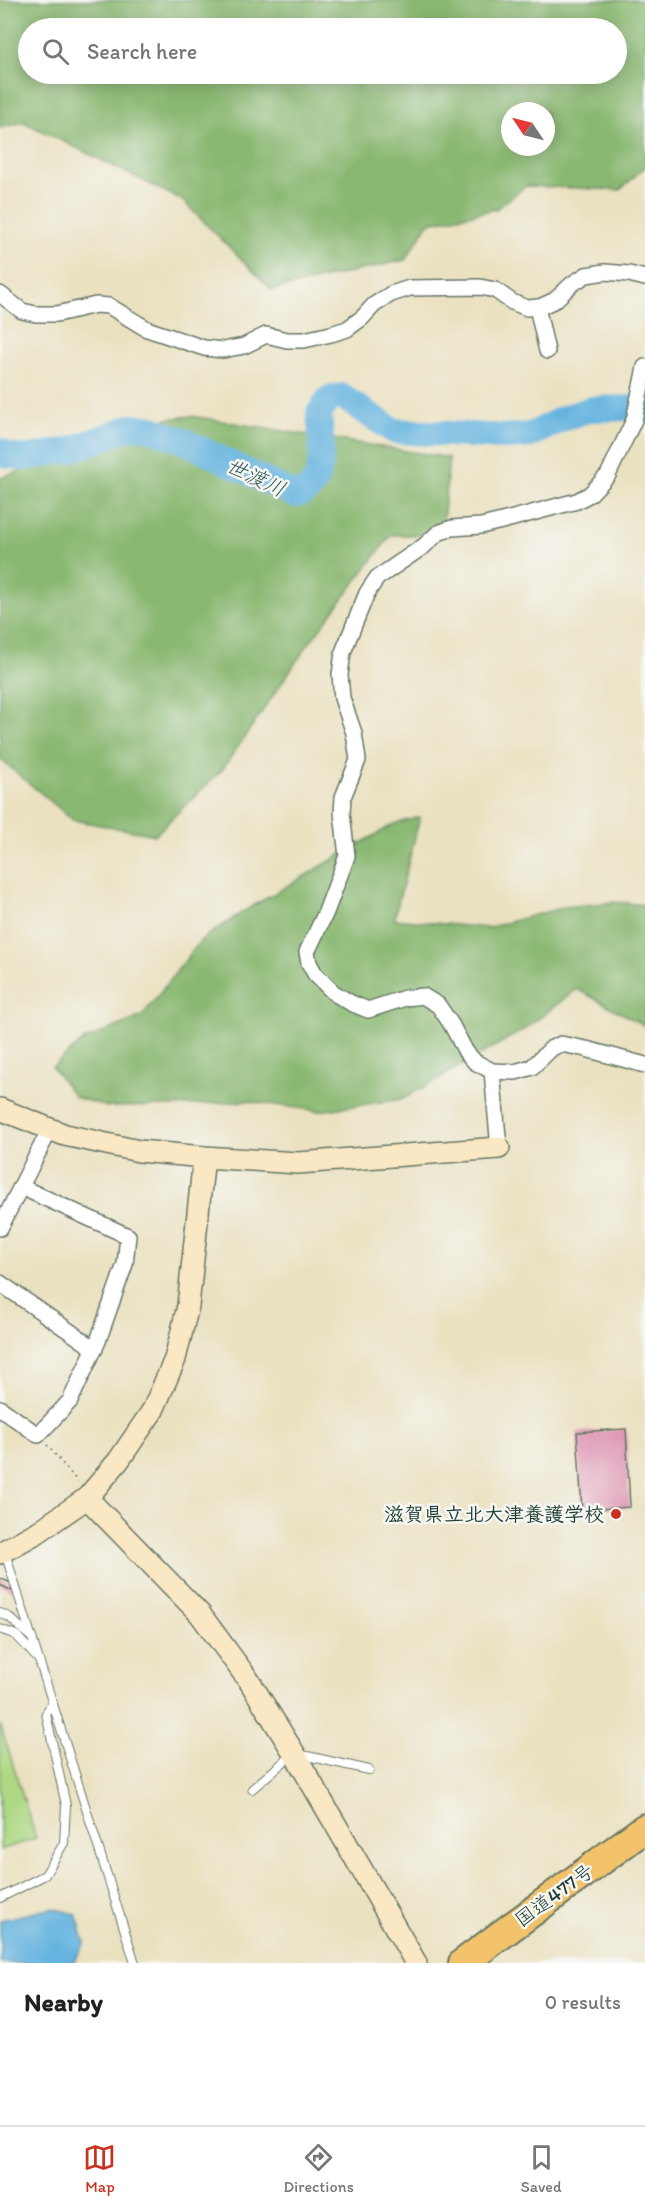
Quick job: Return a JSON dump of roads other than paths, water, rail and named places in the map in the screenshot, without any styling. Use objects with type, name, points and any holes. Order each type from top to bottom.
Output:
[{"type":"highway","name":"国道477号","points":[[463,1963],[645,1828]]},
{"type":"street","points":[[0,294],[22,310],[36,314],[57,314],[96,305],[109,306],[147,329],[204,348],[223,350],[244,346],[266,335],[287,340],[304,340],[332,334],[347,329],[374,305],[391,294],[410,288],[495,290],[512,302],[527,308],[555,300],[586,275],[605,272],[645,278]]},
{"type":"street","points":[[537,307],[547,351]]},
{"type":"street","points":[[645,367],[634,420],[601,485],[577,501],[492,523],[452,528],[438,533],[424,546],[377,578],[367,593],[343,652],[340,675],[342,698],[354,733],[358,760],[343,797],[342,813],[347,856],[326,912],[307,952],[309,963],[315,974],[334,993],[368,1010],[405,998],[423,996],[438,1005],[451,1024],[465,1052],[475,1062],[492,1071],[515,1072],[532,1067],[552,1048],[561,1044],[645,1065]]},
{"type":"street","points":[[0,1109],[65,1135],[138,1151],[204,1157],[298,1163],[499,1148],[492,1071]]},
{"type":"street","points":[[0,1228],[50,1129]]},
{"type":"street","points":[[2,1552],[38,1532],[82,1490],[119,1460],[153,1410],[175,1359],[188,1306],[204,1157]]},
{"type":"street","points":[[0,1408],[38,1434],[70,1401],[95,1349],[125,1264],[128,1236],[21,1187]]},
{"type":"street","points":[[0,1282],[95,1349]]},
{"type":"street","points":[[82,1490],[200,1614],[250,1682],[416,1963]]},
{"type":"lane","points":[[2,1552],[32,1638],[135,1963]]},
{"type":"lane","points":[[0,1613],[9,1617],[32,1638]]},
{"type":"lane","points":[[0,1629],[15,1635],[38,1659]]},
{"type":"lane","points":[[0,1898],[45,1875],[64,1843],[66,1805],[46,1714],[52,1701]]},
{"type":"lane","points":[[252,1789],[294,1753],[369,1770]]},
{"type":"water","points":[[53,1908],[76,1914],[85,1943],[73,1963],[0,1963],[0,1920]]},
{"type":"waterway","name":"世渡川","points":[[0,451],[6,455],[24,458],[70,450],[131,427],[149,428],[182,440],[295,495],[306,491],[314,483],[319,473],[322,449],[319,413],[330,398],[341,396],[394,431],[505,437],[531,435],[564,418],[591,409],[645,410]]},
{"type":"place","name":"滋賀県立北大津養護学校","points":[[616,1514]]}]
